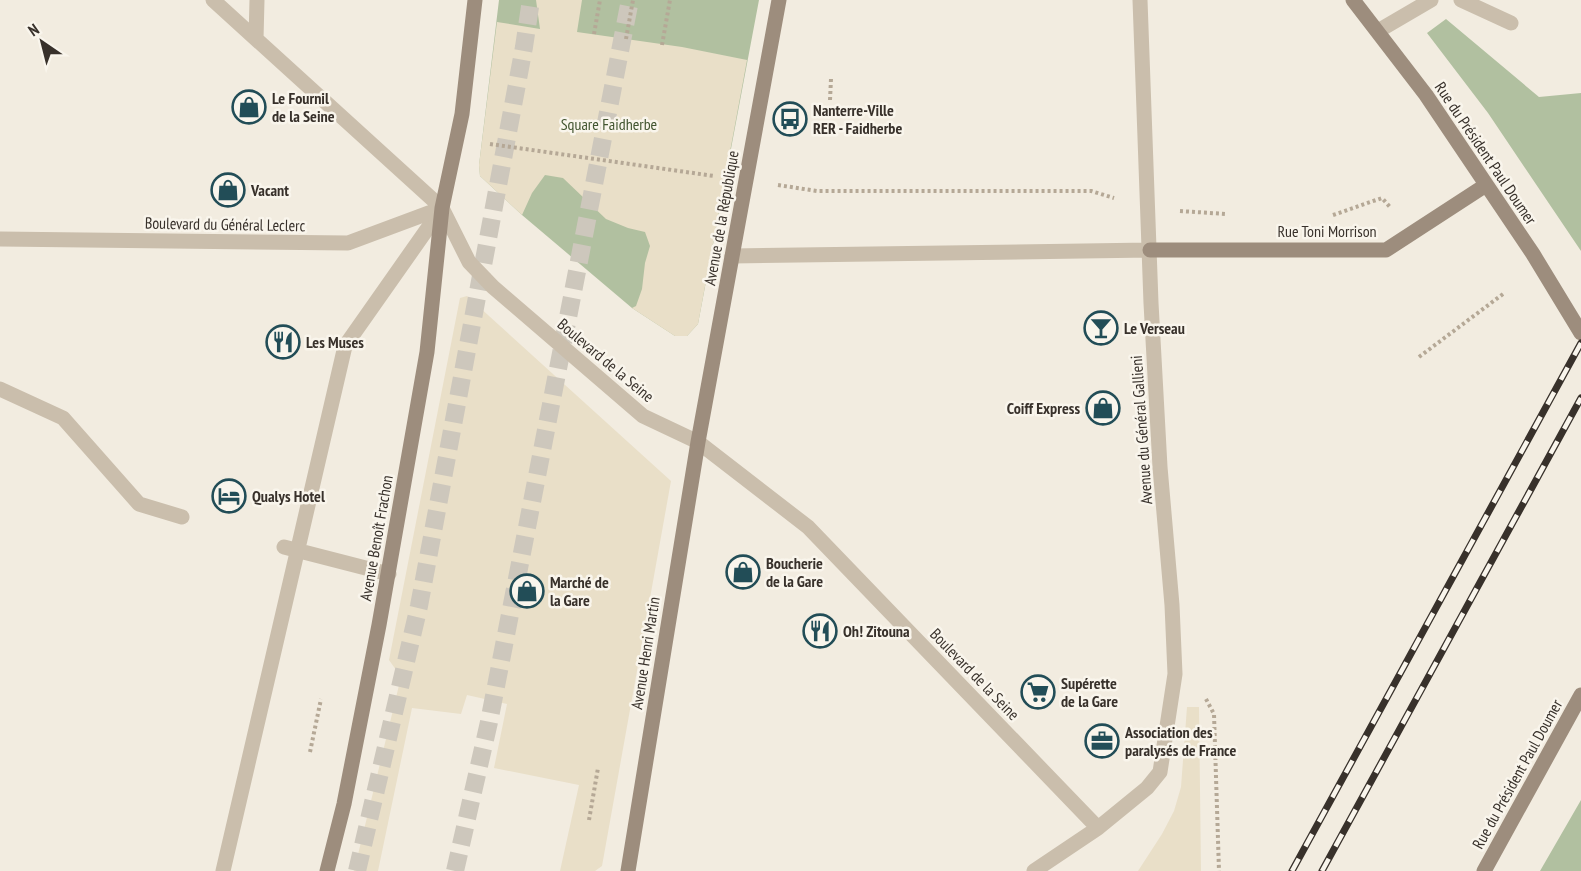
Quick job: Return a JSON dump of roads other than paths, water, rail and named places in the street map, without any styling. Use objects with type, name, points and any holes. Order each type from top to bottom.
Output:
[{"type":"street","name":"Boulevard de la Seine","points":[[213,0],[442,208],[469,262],[493,287],[643,416],[698,442],[808,527],[1098,828]]},
{"type":"street","points":[[256,39],[257,0]]},
{"type":"street","name":"Avenue Benoît Frachon","points":[[327,871],[344,804],[389,574],[427,352],[442,208],[462,114],[476,0]]},
{"type":"street","name":"Avenue de la République","points":[[698,442],[779,0]]},
{"type":"street","name":"Avenue du Général Gallieni","points":[[1034,871],[1098,828],[1147,788],[1160,772],[1175,674],[1172,605],[1160,466],[1140,0]]},
{"type":"street","name":"Rue du Président Paul Doumer","points":[[1353,0],[1426,95],[1533,254],[1581,333]]},
{"type":"street","points":[[1378,31],[1431,0]]},
{"type":"street","points":[[1461,0],[1511,23]]},
{"type":"street","name":"Rue Toni Morrison","points":[[1150,250],[1386,250],[1486,185]]},
{"type":"street","points":[[223,871],[290,549],[345,346],[442,208]]},
{"type":"street","name":"Boulevard du Général Leclerc","points":[[0,239],[348,243],[442,208]]},
{"type":"street","points":[[732,256],[1150,250]]},
{"type":"street","points":[[0,389],[63,418],[139,504],[182,517]]},
{"type":"street","name":"Avenue Henri Martin","points":[[628,871],[698,442]]},
{"type":"street","points":[[290,549],[389,574]]},
{"type":"street","name":"Rue du Président Paul Doumer","points":[[1484,871],[1581,695]]},
{"type":"tunnel","points":[[357,871],[419,606],[531,0]]},
{"type":"tunnel","points":[[455,871],[489,722],[630,0]]},
{"type":"railway","points":[[1292,871],[1581,343]]},
{"type":"railway","points":[[1322,871],[1581,398]]},
{"type":"place","name":"Le Fournil de la Seine","points":[[249,107]]},
{"type":"place","name":"Nanterre-Ville RER - Faidherbe","points":[[790,119]]},
{"type":"place","name":"Vacant","points":[[228,190]]},
{"type":"place","name":"Le Verseau","points":[[1101,328]]},
{"type":"place","name":"Les Muses","points":[[283,342]]},
{"type":"place","name":"Coiff Express","points":[[1103,408]]},
{"type":"place","name":"Qualys Hotel","points":[[229,496]]},
{"type":"place","name":"Boucherie de la Gare","points":[[743,572]]},
{"type":"place","name":"Marché de la Gare","points":[[527,591]]},
{"type":"place","name":"Oh! Zitouna","points":[[820,631]]},
{"type":"place","name":"Supérette de la Gare","points":[[1038,692]]},
{"type":"place","name":"Association des paralysés de France","points":[[1102,741]]},
{"type":"park label","name":"Square Faidherbe","points":[[609,124]]}]
